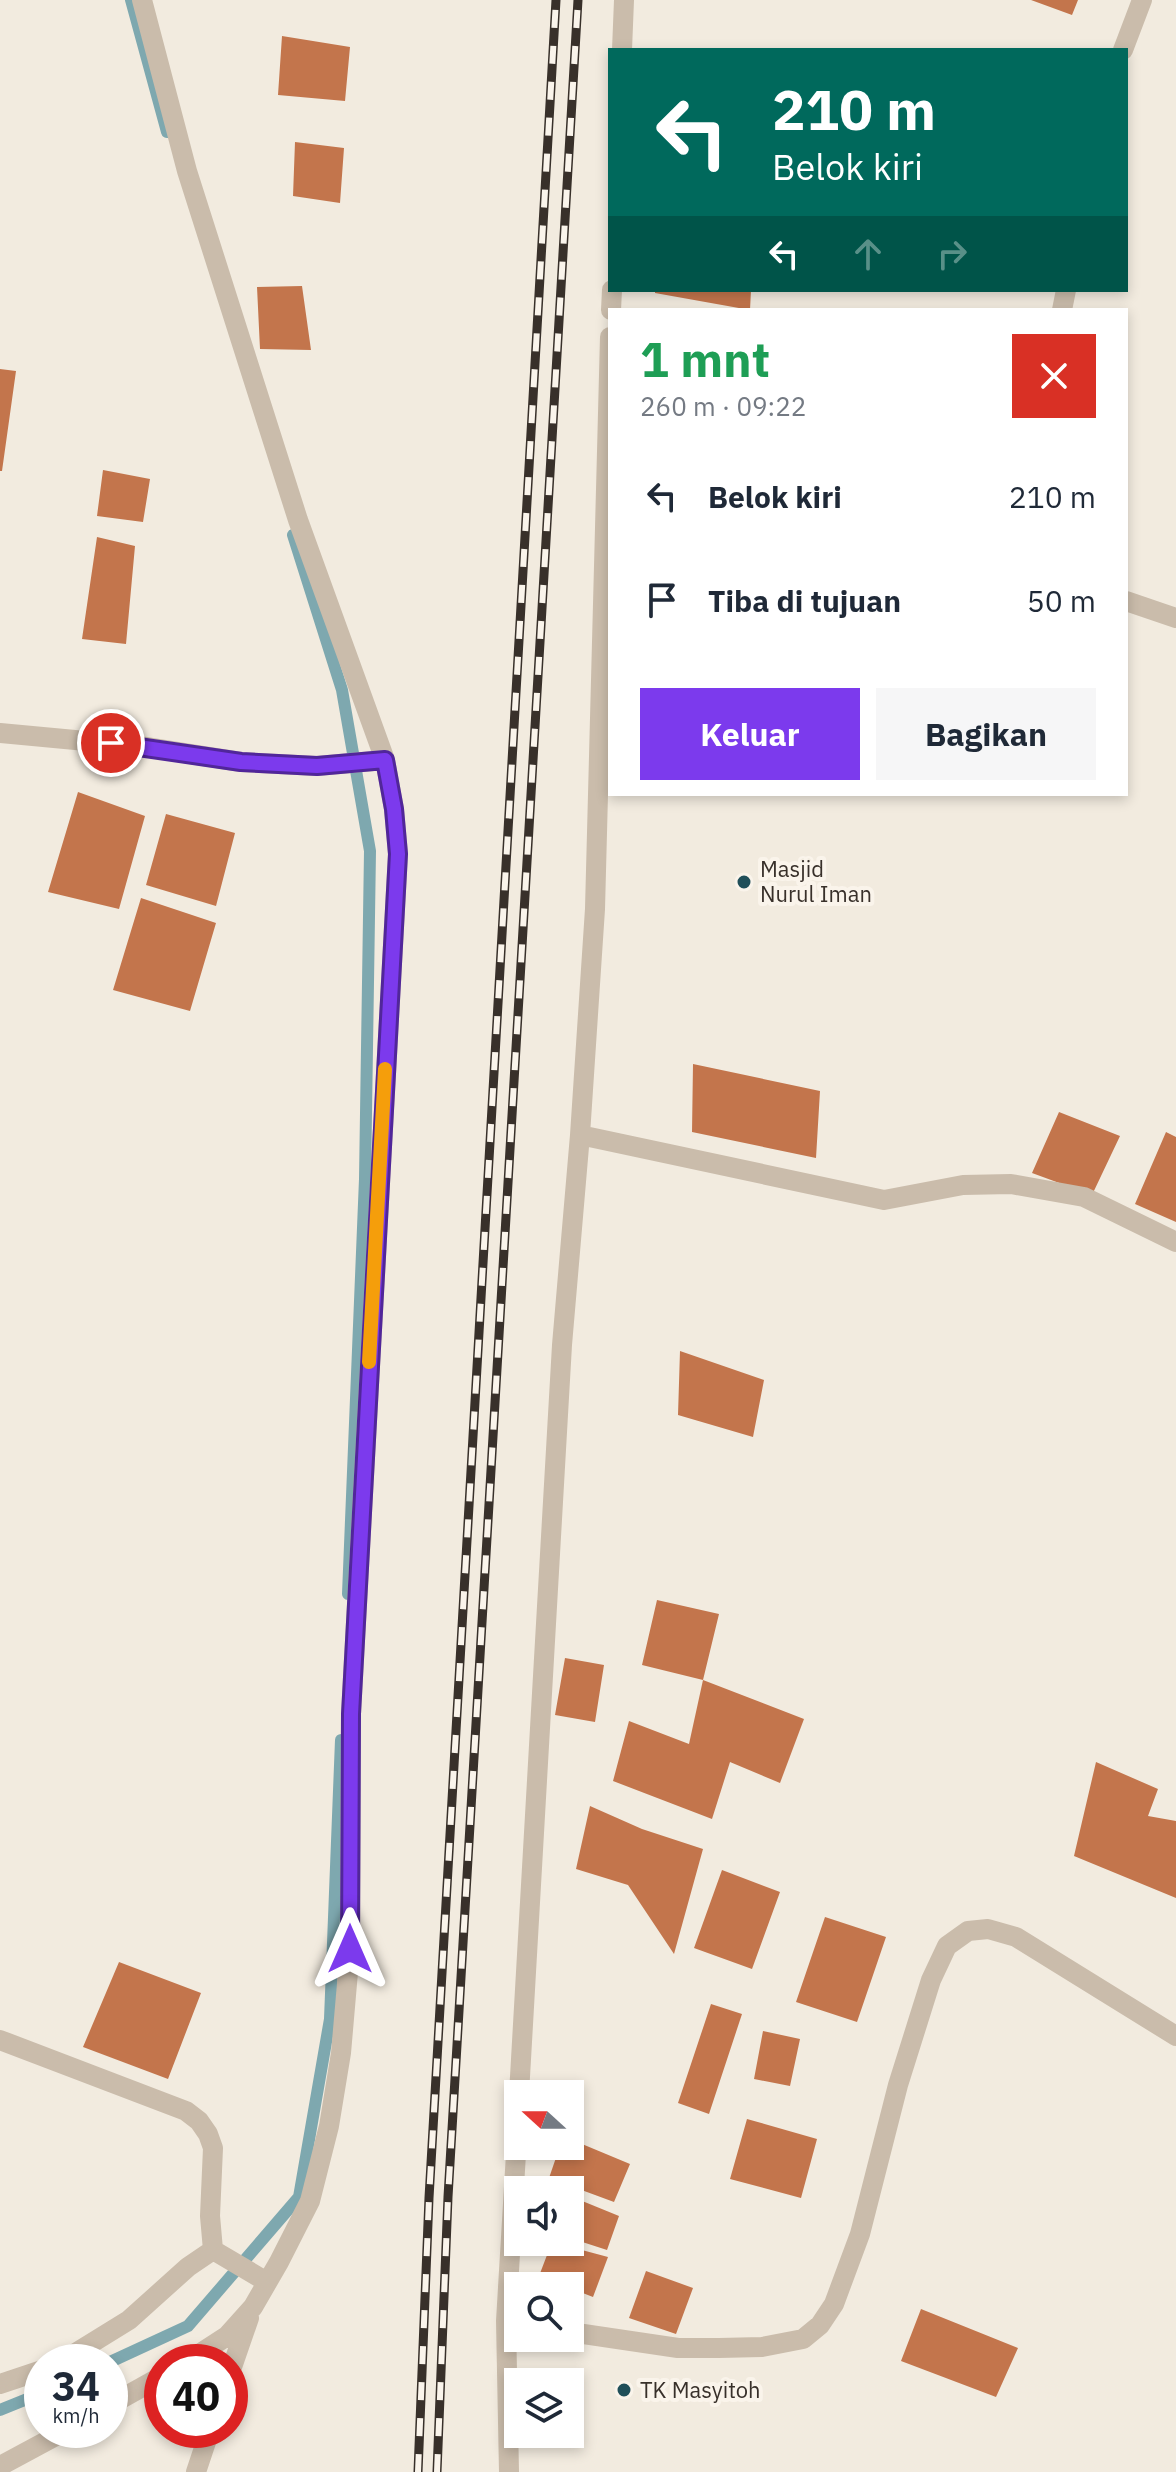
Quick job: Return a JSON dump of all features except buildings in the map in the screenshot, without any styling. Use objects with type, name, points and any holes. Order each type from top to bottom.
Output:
[{"type":"street","points":[[142,0],[187,171],[288,490],[380,761],[394,809],[398,854],[351,1714],[350,1949],[341,2053],[329,2126],[310,2201],[260,2278],[240,2344]]},
{"type":"street","points":[[622,48],[624,0]]},
{"type":"street","points":[[1124,48],[1142,0]]},
{"type":"street","points":[[520,2080],[562,1345],[595,909],[608,424]]},
{"type":"street","points":[[1128,602],[1176,618]]},
{"type":"street","points":[[0,733],[139,746],[241,762],[317,766],[380,761]]},
{"type":"street","points":[[580,1135],[884,1200],[963,1185],[1011,1184],[1084,1197],[1176,1242]]},
{"type":"street","points":[[584,2334],[678,2348],[762,2347],[803,2339],[820,2325],[834,2304],[860,2234],[898,2085],[931,1980],[947,1946],[968,1931],[988,1929],[1016,1937],[1176,2036]]},
{"type":"street","points":[[0,2040],[186,2111],[199,2121],[213,2148],[210,2216],[217,2252],[260,2278]]},
{"type":"street","points":[[513,2272],[517,2160]]},
{"type":"street","points":[[90,2344],[129,2320],[188,2267],[217,2252]]},
{"type":"street","points":[[215,2344],[227,2336],[253,2307]]},
{"type":"street","points":[[509,2472],[511,2352]]},
{"type":"street","points":[[0,2384],[24,2376]]},
{"type":"street","points":[[0,2466],[34,2448]]},
{"type":"street","points":[[196,2472],[204,2448]]},
{"type":"waterway","points":[[131,0],[167,132]]},
{"type":"waterway","points":[[293,535],[342,690],[370,851],[365,1179],[348,1594]]},
{"type":"waterway","points":[[128,2354],[188,2326],[299,2197],[330,2019],[341,1740]]},
{"type":"waterway","points":[[0,2410],[24,2400]]},
{"type":"railway","points":[[418,2472],[429,2198],[556,0]]},
{"type":"railway","points":[[437,2472],[448,2197],[578,0]]},
{"type":"slow traffic","points":[[369,1362],[385,1069]]},
{"type":"place","name":"Masjid Nurul Iman","points":[[744,882]]},
{"type":"place","name":"TK Masyitoh","points":[[624,2390]]},
{"type":"route","points":[[111,743],[241,762],[317,766],[385,760],[398,854],[351,1714],[350,1949]]}]
